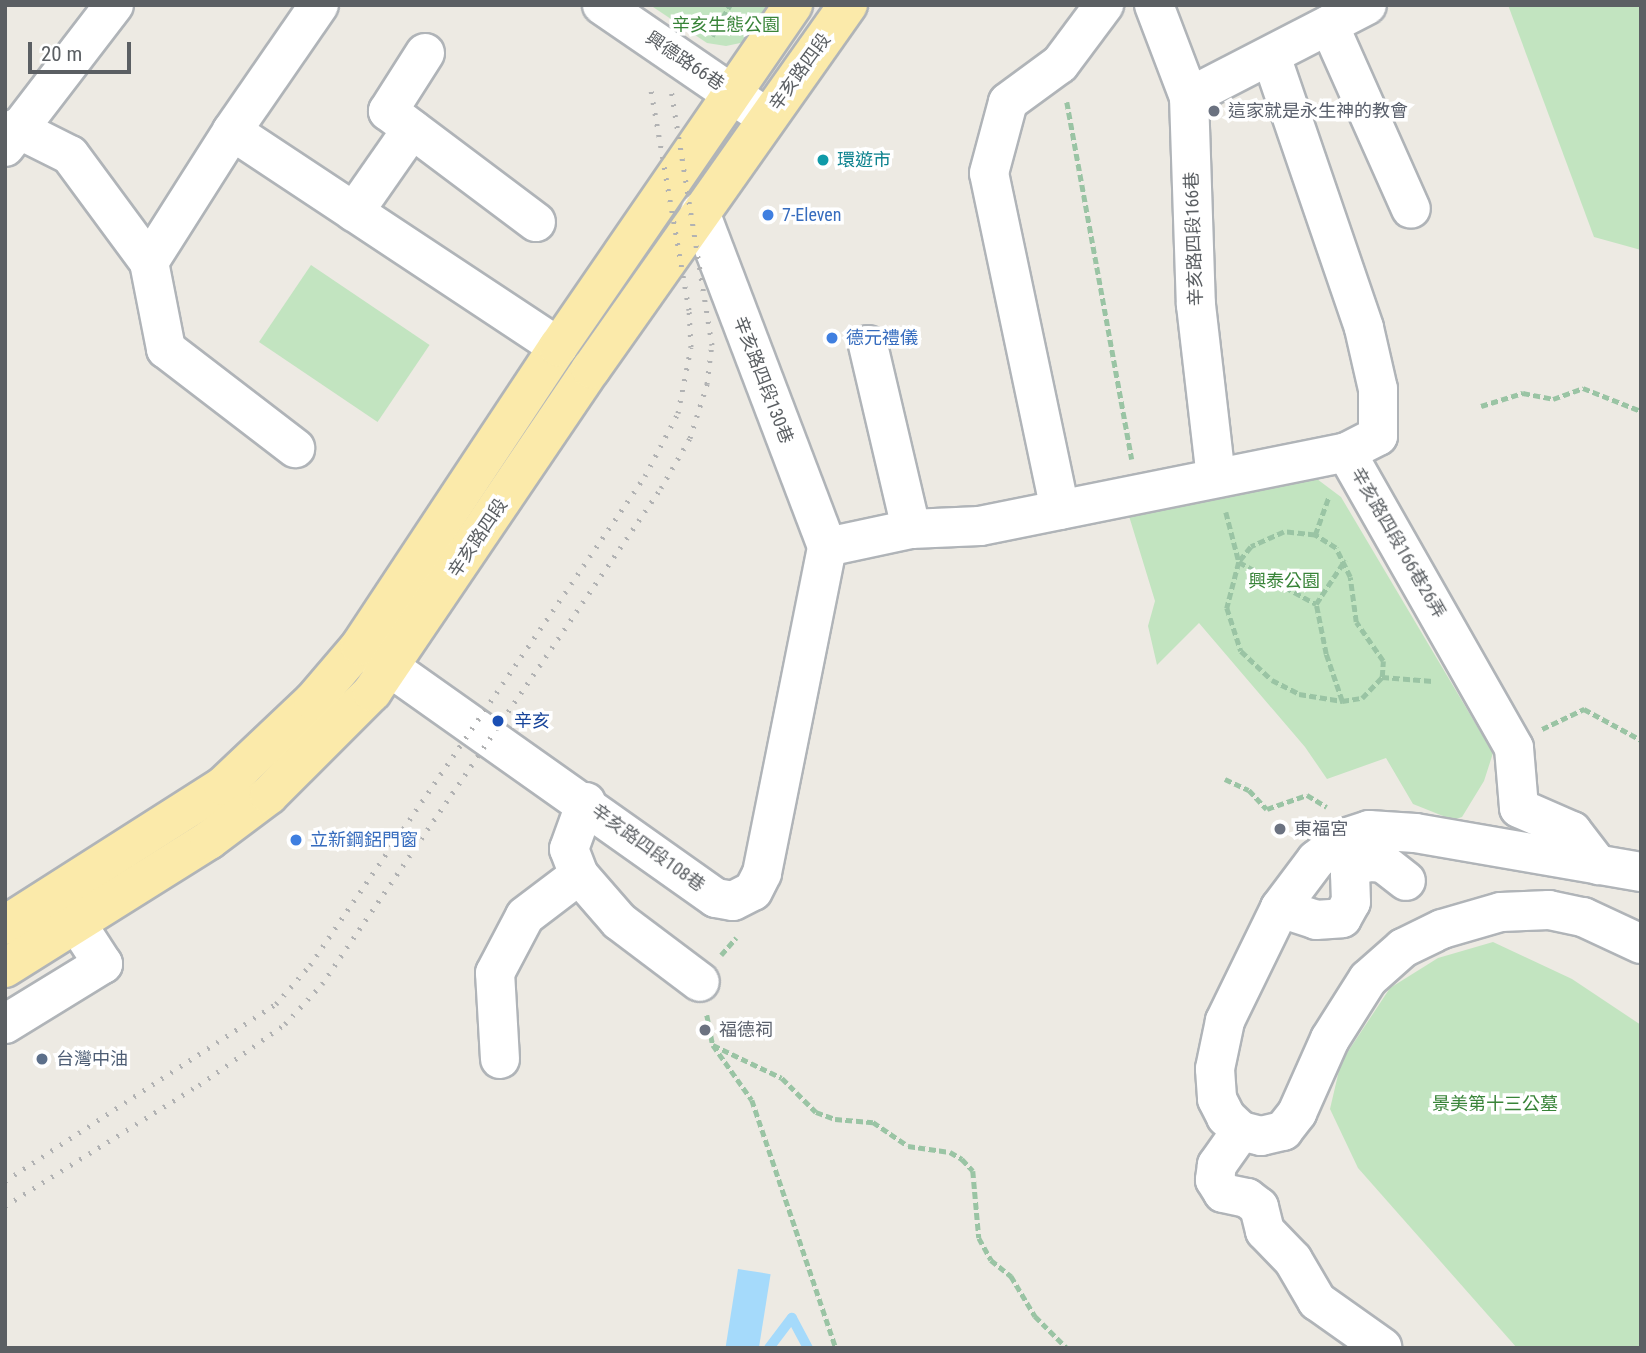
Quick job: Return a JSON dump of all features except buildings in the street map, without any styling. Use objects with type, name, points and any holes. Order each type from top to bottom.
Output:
[{"type":"main road","name":"辛亥路四段","points":[[5,968],[209,840],[269,795],[324,744],[558,347],[793,5]]},
{"type":"main road","name":"辛亥路四段","points":[[5,925],[223,786],[375,657],[848,5]]},
{"type":"street","points":[[114,5],[11,138],[69,156],[149,262],[166,349],[296,449]]},
{"type":"street","points":[[149,262],[232,131],[319,5]]},
{"type":"street","name":"興德路66巷","points":[[602,5],[767,118]]},
{"type":"street","points":[[1060,510],[989,173],[1008,102],[1060,64],[1104,5]]},
{"type":"street","name":"辛亥路四段166巷","points":[[1154,5],[1189,97],[1196,305],[1216,478]]},
{"type":"street","points":[[1189,97],[1367,5]]},
{"type":"street","points":[[1329,25],[1411,209]]},
{"type":"street","points":[[425,53],[388,111],[536,222]]},
{"type":"street","points":[[1271,56],[1364,328],[1378,389],[1378,436],[1346,452]]},
{"type":"street","points":[[354,212],[412,129]]},
{"type":"street","points":[[232,131],[558,347]]},
{"type":"street","name":"辛亥路四段130巷","points":[[700,212],[827,547]]},
{"type":"street","points":[[868,345],[911,529]]},
{"type":"street","name":"辛亥路四段166巷26弄","points":[[827,547],[911,529],[980,526],[1346,452],[1514,748],[1519,808],[1572,831],[1598,865]]},
{"type":"street","name":"辛亥路四段108巷","points":[[375,657],[586,802],[716,898],[733,901],[753,891],[762,873],[827,547]]},
{"type":"street","points":[[586,802],[569,849],[579,875],[619,921],[700,982]]},
{"type":"street","points":[[1641,872],[1415,833],[1369,830],[1345,838],[1316,860],[1280,908],[1225,1021],[1219,1046],[1217,1099],[1226,1117],[1241,1130],[1261,1136],[1283,1131],[1297,1113],[1330,1039],[1368,979],[1403,948],[1442,929],[1501,912],[1549,910],[1583,917],[1641,944]]},
{"type":"street","points":[[1280,908],[1316,920],[1342,918],[1351,902],[1350,874],[1357,865],[1370,862],[1382,863],[1406,881]]},
{"type":"street","points":[[500,1059],[495,974],[525,916],[579,875]]},
{"type":"street","points":[[5,1024],[103,964],[77,924]]},
{"type":"street","points":[[1241,1130],[1217,1166],[1215,1180],[1223,1193],[1247,1198],[1259,1207],[1265,1231],[1293,1260],[1317,1301],[1382,1347]]},
{"type":"path","points":[[722,5],[724,14]]},
{"type":"path","points":[[1060,64],[1139,494]]},
{"type":"path","points":[[1481,406],[1531,393],[1553,399],[1583,388],[1641,411]]},
{"type":"path","points":[[1216,478],[1239,562],[1227,608],[1241,651],[1272,680],[1299,694],[1342,701],[1362,698],[1375,688],[1383,660],[1356,622],[1345,560],[1327,541],[1298,531],[1267,537],[1239,562]]},
{"type":"path","points":[[1342,701],[1326,654],[1316,604],[1345,560]]},
{"type":"path","points":[[1239,562],[1316,604]]},
{"type":"path","points":[[1507,736],[1545,729],[1584,709],[1641,740]]},
{"type":"path","points":[[1225,779],[1249,790],[1267,809],[1307,795]]},
{"type":"path","points":[[716,898],[736,938],[700,982],[713,1045],[752,1100],[836,1348]]},
{"type":"path","points":[[713,1045],[782,1078],[816,1112],[835,1119],[873,1122],[908,1146],[950,1152],[962,1159],[973,1171],[979,1238],[991,1260],[1011,1276],[1035,1316],[1067,1348]]},
{"type":"green space","name":"辛亥生態公園","points":[[650,5],[771,5],[745,42],[726,46],[707,43]]},
{"type":"green space","points":[[1508,5],[1641,5],[1641,250],[1594,237]]},
{"type":"green space","points":[[311,265],[430,345],[378,422],[259,342]]},
{"type":"green space","name":"興泰公園","points":[[1317,479],[1341,497],[1493,753],[1484,781],[1462,817],[1453,820],[1413,804],[1386,758],[1327,779],[1305,747],[1199,623],[1157,665],[1148,626],[1155,601],[1129,516]]},
{"type":"green space","name":"景美第十三公墓","points":[[1493,942],[1572,979],[1641,1025],[1641,1348],[1517,1348],[1358,1168],[1330,1109],[1341,1062],[1390,988],[1438,958]]},
{"type":"water","points":[[738,1269],[771,1274],[759,1348],[725,1348]]},
{"type":"waterway","points":[[769,1348],[792,1318],[808,1348]]},
{"type":"railway","points":[[5,1206],[199,1085],[285,1024],[322,984],[661,488],[690,438],[707,384],[712,345],[671,88]]},
{"type":"railway","points":[[5,1181],[276,1004],[310,965],[645,476],[678,413],[691,347],[689,310],[651,90]]},
{"type":"place","name":"這家就是永生神的教會","points":[[1214,111]]},
{"type":"place","name":"環遊市","points":[[823,160]]},
{"type":"place","name":"7-Eleven","points":[[768,215]]},
{"type":"place","name":"德元禮儀","points":[[832,338]]},
{"type":"place","name":"辛亥","points":[[498,721]]},
{"type":"place","name":"東福宮","points":[[1280,829]]},
{"type":"place","name":"立新鋼鋁門窗","points":[[296,840]]},
{"type":"place","name":"福德祠","points":[[705,1030]]},
{"type":"place","name":"台灣中油","points":[[42,1059]]}]
